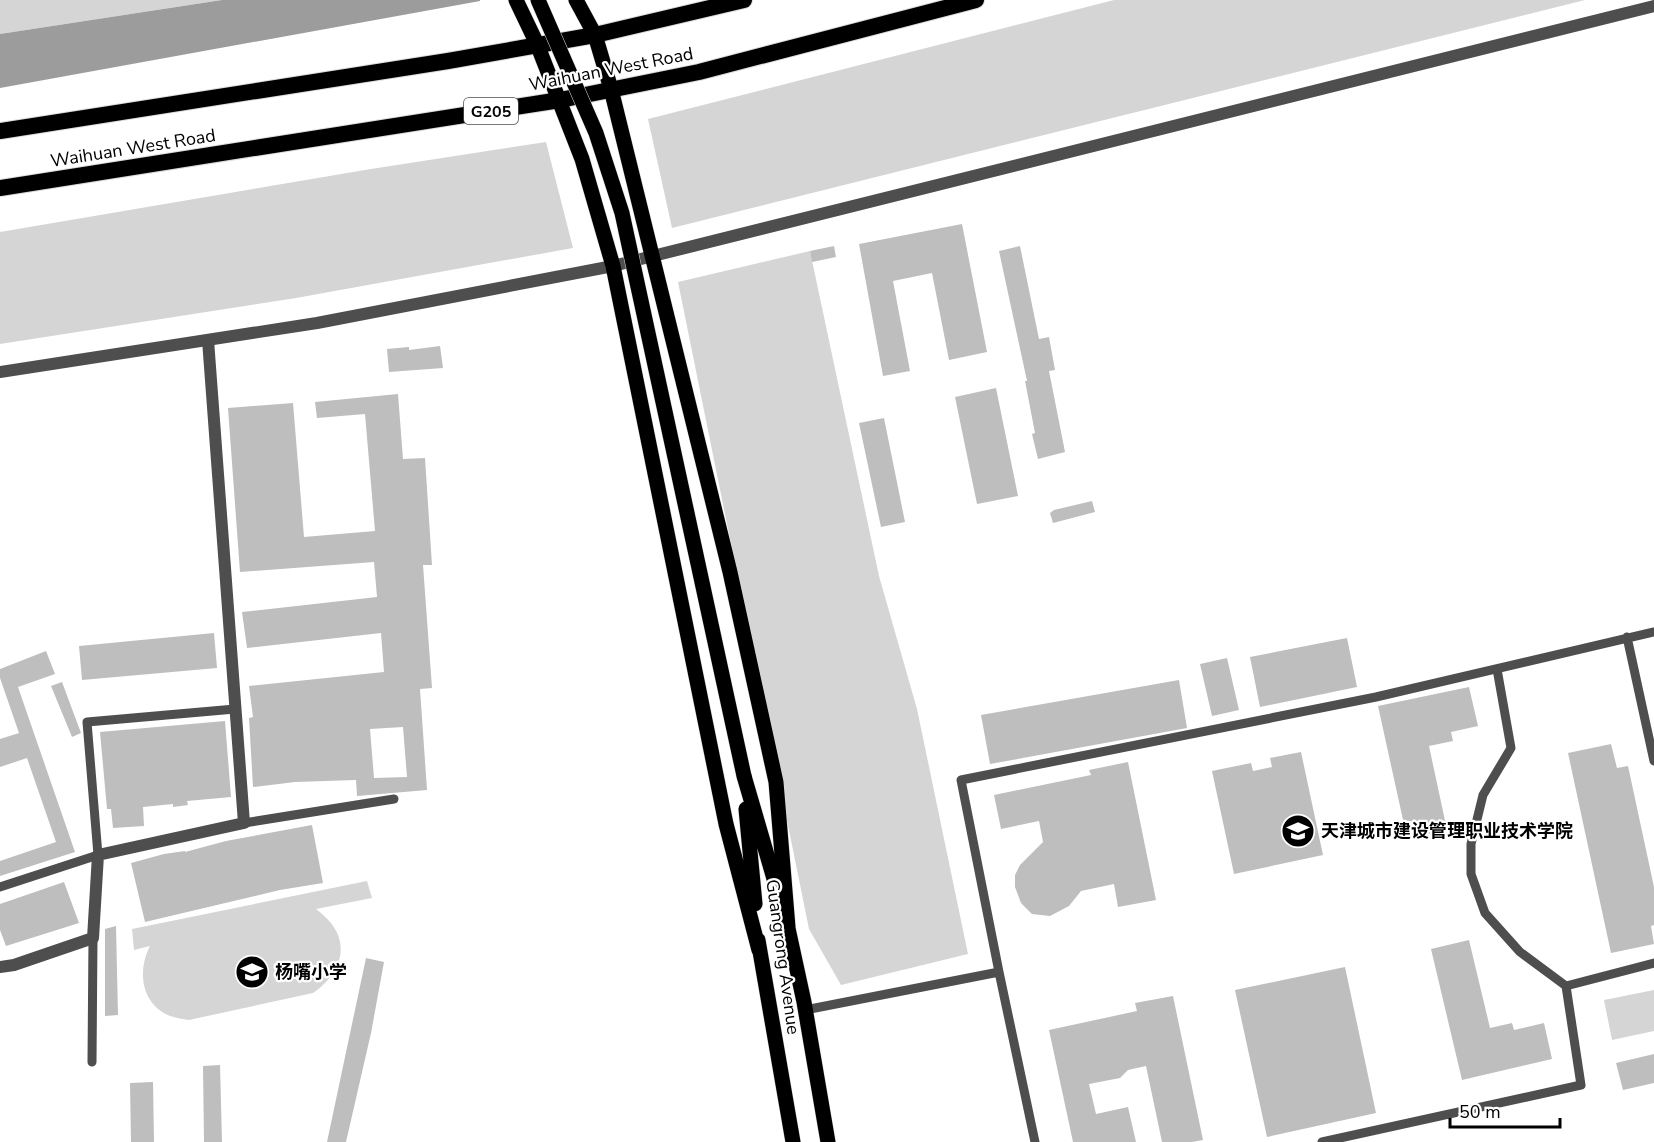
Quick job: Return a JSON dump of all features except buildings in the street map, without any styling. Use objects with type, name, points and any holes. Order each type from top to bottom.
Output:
[{"type":"highway","name":"Waihuan West Road","points":[[0,131],[448,61],[595,35],[744,0]]},
{"type":"highway","name":"Waihuan West Road","points":[[0,188],[560,100],[699,72],[976,0]]},
{"type":"main road","points":[[516,0],[537,44],[582,159],[613,266],[726,824],[759,950]]},
{"type":"main road","points":[[538,0],[596,133],[622,213],[744,776],[788,927]]},
{"type":"main road","points":[[576,0],[595,35],[611,89],[730,572],[776,782],[788,927]]},
{"type":"main road","name":"Guangrong Avenue","points":[[744,776],[759,950],[793,1142]]},
{"type":"main road","name":"Guangrong Avenue","points":[[788,927],[828,1142]]},
{"type":"street","points":[[0,372],[316,323],[613,266],[1654,6]]},
{"type":"street","points":[[0,967],[14,965],[93,938],[98,855],[243,823],[208,340]]},
{"type":"lane","points":[[1035,1142],[961,780],[1376,697],[1654,632]]},
{"type":"lane","points":[[1627,637],[1654,761]]},
{"type":"lane","points":[[1322,1142],[1581,1085],[1566,986],[1520,952],[1485,913],[1471,874],[1471,844],[1483,795],[1511,748],[1497,669]]},
{"type":"lane","points":[[0,887],[98,855],[87,722],[235,709]]},
{"type":"lane","points":[[243,823],[394,799]]},
{"type":"lane","points":[[92,1062],[93,938]]},
{"type":"lane","points":[[1566,986],[1654,963]]},
{"type":"lane","points":[[805,1010],[999,972]]},
{"type":"shaded area","points":[[0,0],[222,0],[0,34]]},
{"type":"shaded area","points":[[222,0],[480,1],[0,88],[0,34]]},
{"type":"shaded area","points":[[1114,0],[1585,0],[672,228],[648,119]]},
{"type":"shaded area","points":[[546,142],[573,248],[296,298],[0,344],[0,232],[371,169]]},
{"type":"shaded area","points":[[810,251],[879,576],[917,709],[968,954],[841,985],[809,929],[678,282]]},
{"type":"shaded area","points":[[367,881],[372,898],[316,909],[337,932],[341,952],[335,970],[329,979],[313,993],[189,1020],[170,1016],[160,1011],[148,995],[143,976],[150,946],[134,950],[132,929]]},
{"type":"shaded area","points":[[1654,990],[1654,1031],[1612,1040],[1604,1000]]},
{"type":"place","name":"天津城市建设管理职业技术学院","points":[[1298,831]]},
{"type":"place","name":"杨嘴小学","points":[[252,972]]}]
